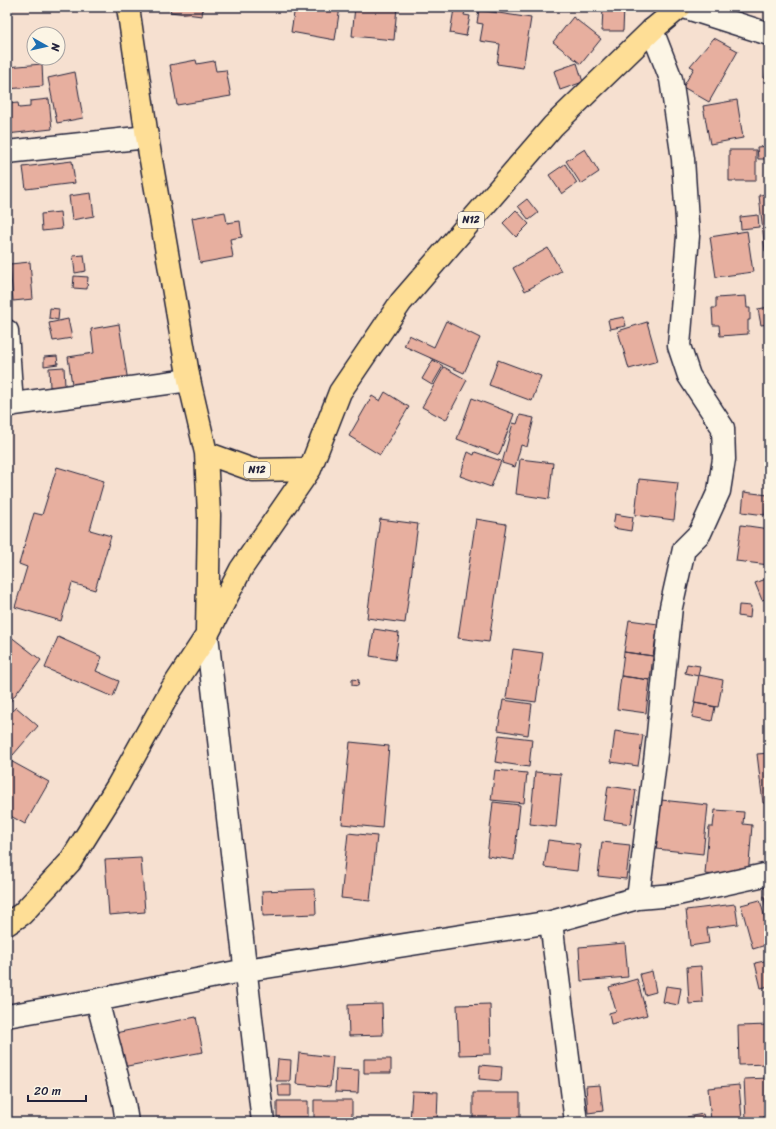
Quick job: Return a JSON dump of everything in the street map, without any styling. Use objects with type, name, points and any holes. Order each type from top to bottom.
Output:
[{"type":"main road","points":[[128,7],[147,137],[189,380],[206,453],[208,515],[207,635]]},
{"type":"main road","name":"N12","points":[[206,453],[253,470],[310,469],[340,392],[401,302],[553,126],[652,30],[680,7]]},
{"type":"main road","points":[[7,924],[22,914],[70,862],[117,787],[171,690],[207,635],[241,569],[310,469]]},
{"type":"street","points":[[684,7],[769,34]]},
{"type":"street","points":[[638,898],[656,753],[671,607],[684,549],[700,533],[716,498],[719,491],[724,459],[723,428],[689,376],[680,346],[688,236],[683,159],[671,80],[652,30]]},
{"type":"street","points":[[7,152],[147,137]]},
{"type":"street","points":[[7,331],[9,405],[189,380]]},
{"type":"street","points":[[207,635],[263,1122]]},
{"type":"street","points":[[7,1016],[97,1000],[246,970],[551,922],[638,898],[673,895],[769,874]]},
{"type":"street","points":[[551,922],[576,1122]]},
{"type":"street","points":[[97,1000],[124,1103],[127,1122]]},
{"type":"building","points":[[171,7],[203,7],[202,16],[170,12]]},
{"type":"building","points":[[295,7],[340,7],[335,40],[291,32]]},
{"type":"building","points":[[355,7],[397,7],[394,40],[352,36]]},
{"type":"building","points":[[603,7],[624,7],[623,31],[602,31]]},
{"type":"building","points":[[454,9],[465,11],[464,15],[470,16],[466,36],[450,33]]},
{"type":"building","points":[[479,10],[531,18],[523,68],[497,64],[500,44],[480,41],[483,24],[477,23]]},
{"type":"building","points":[[573,17],[601,39],[581,64],[553,42]]},
{"type":"building","points":[[714,38],[738,51],[709,102],[683,87],[694,68],[690,66]]},
{"type":"building","points":[[196,60],[197,64],[214,61],[216,71],[226,70],[231,96],[177,105],[170,65]]},
{"type":"building","points":[[769,60],[769,83],[764,82]]},
{"type":"building","points":[[577,63],[583,82],[560,90],[554,71]]},
{"type":"building","points":[[42,66],[43,86],[7,89],[7,67]]},
{"type":"building","points":[[75,72],[83,118],[57,123],[48,78]]},
{"type":"building","points":[[49,99],[52,129],[7,134],[7,104],[18,103],[19,108],[30,107],[30,101]]},
{"type":"building","points":[[737,100],[743,138],[710,144],[703,106]]},
{"type":"building","points":[[769,146],[769,159],[758,159],[757,147]]},
{"type":"building","points":[[585,149],[599,172],[581,184],[566,161]]},
{"type":"building","points":[[729,150],[756,150],[756,181],[729,181]]},
{"type":"building","points":[[72,161],[75,183],[26,189],[23,167]]},
{"type":"building","points":[[565,164],[577,183],[562,194],[549,175]]},
{"type":"building","points":[[91,193],[94,216],[72,220],[69,196]]},
{"type":"building","points":[[769,194],[769,251],[765,251],[759,195]]},
{"type":"building","points":[[527,199],[538,213],[529,220],[518,206]]},
{"type":"building","points":[[516,210],[529,224],[516,237],[503,223]]},
{"type":"building","points":[[60,212],[62,229],[42,231],[41,214]]},
{"type":"building","points":[[225,212],[227,223],[240,221],[242,237],[230,239],[233,257],[200,263],[192,218]]},
{"type":"building","points":[[758,215],[759,227],[741,229],[740,217]]},
{"type":"building","points":[[747,231],[753,272],[716,277],[710,237]]},
{"type":"building","points":[[548,248],[561,271],[525,291],[513,268]]},
{"type":"building","points":[[84,255],[86,271],[75,273],[73,256]]},
{"type":"building","points":[[30,262],[33,299],[13,301],[10,264]]},
{"type":"building","points":[[74,276],[88,277],[87,289],[73,288]]},
{"type":"building","points":[[746,296],[747,308],[750,308],[748,334],[720,336],[719,325],[713,325],[712,308],[716,308],[716,298]]},
{"type":"building","points":[[769,307],[769,324],[761,325],[758,309]]},
{"type":"building","points":[[50,308],[59,309],[58,320],[49,318]]},
{"type":"building","points":[[624,317],[626,326],[610,329],[608,320]]},
{"type":"building","points":[[68,319],[72,338],[53,341],[49,323]]},
{"type":"building","points":[[446,321],[480,338],[464,373],[404,346],[409,335],[434,347]]},
{"type":"building","points":[[647,322],[658,361],[629,369],[618,331]]},
{"type":"building","points":[[119,324],[128,382],[73,391],[68,357],[94,353],[91,329]]},
{"type":"building","points":[[57,356],[58,364],[44,366],[44,357]]},
{"type":"building","points":[[433,360],[443,366],[432,385],[422,379]]},
{"type":"building","points":[[498,360],[541,376],[532,401],[489,385]]},
{"type":"building","points":[[64,367],[65,386],[50,387],[49,368]]},
{"type":"building","points":[[444,367],[467,380],[446,420],[422,407]]},
{"type":"building","points":[[385,392],[409,407],[380,455],[349,436],[372,396],[380,401]]},
{"type":"building","points":[[472,398],[514,414],[499,455],[457,439]]},
{"type":"building","points":[[520,415],[534,418],[527,447],[521,445],[515,467],[502,463],[513,423],[517,424]]},
{"type":"building","points":[[468,452],[474,455],[475,452],[501,461],[491,487],[460,476]]},
{"type":"building","points":[[520,459],[553,463],[549,499],[516,494]]},
{"type":"building","points":[[57,467],[104,481],[90,530],[111,536],[95,590],[72,583],[61,621],[15,607],[27,567],[19,564],[34,513],[42,515]]},
{"type":"building","points":[[639,479],[678,483],[674,520],[635,515]]},
{"type":"building","points":[[744,492],[768,495],[765,515],[742,512]]},
{"type":"building","points":[[615,514],[633,517],[631,531],[613,528]]},
{"type":"building","points":[[380,519],[418,524],[405,623],[367,618]]},
{"type":"building","points":[[476,519],[506,524],[489,642],[458,638]]},
{"type":"building","points":[[741,525],[769,529],[769,565],[736,561]]},
{"type":"building","points":[[769,578],[769,598],[762,600],[755,583]]},
{"type":"building","points":[[739,605],[751,606],[750,618],[738,616]]},
{"type":"building","points":[[629,620],[658,624],[653,656],[624,652]]},
{"type":"building","points":[[374,629],[399,633],[395,660],[370,656]]},
{"type":"building","points":[[10,636],[41,660],[7,706],[7,640]]},
{"type":"building","points":[[58,637],[102,657],[96,671],[119,681],[113,697],[45,668]]},
{"type":"building","points":[[513,649],[543,653],[536,702],[506,698]]},
{"type":"building","points":[[624,652],[653,656],[650,680],[621,676]]},
{"type":"building","points":[[687,664],[700,666],[698,676],[685,673]]},
{"type":"building","points":[[699,675],[723,680],[718,707],[694,703]]},
{"type":"building","points":[[621,676],[650,680],[646,713],[617,709]]},
{"type":"building","points":[[352,679],[359,680],[358,686],[352,685]]},
{"type":"building","points":[[503,700],[532,704],[528,735],[498,730]]},
{"type":"building","points":[[695,703],[715,707],[712,721],[692,717]]},
{"type":"building","points":[[16,707],[38,726],[13,755],[7,750],[7,717]]},
{"type":"building","points":[[615,731],[643,735],[638,766],[611,762]]},
{"type":"building","points":[[499,735],[532,739],[529,767],[495,762]]},
{"type":"building","points":[[350,742],[389,746],[382,828],[342,824]]},
{"type":"building","points":[[769,753],[769,803],[763,803],[757,754]]},
{"type":"building","points":[[7,759],[49,782],[25,824],[7,814]]},
{"type":"building","points":[[495,770],[527,773],[524,803],[491,800]]},
{"type":"building","points":[[535,772],[561,774],[556,827],[530,824]]},
{"type":"building","points":[[608,786],[636,790],[631,824],[603,820]]},
{"type":"building","points":[[661,800],[708,805],[703,854],[647,848],[650,824],[659,825]]},
{"type":"building","points":[[493,802],[520,805],[514,860],[487,856]]},
{"type":"building","points":[[715,810],[744,812],[743,824],[752,825],[748,877],[705,874],[709,827],[713,827]]},
{"type":"building","points":[[348,833],[377,836],[370,901],[341,898]]},
{"type":"building","points":[[548,840],[580,844],[577,871],[544,867]]},
{"type":"building","points":[[602,842],[630,845],[626,879],[598,876]]},
{"type":"building","points":[[141,858],[145,912],[109,915],[105,860]]},
{"type":"building","points":[[315,889],[316,914],[263,916],[262,891]]},
{"type":"building","points":[[764,896],[769,896],[769,923],[767,924]]},
{"type":"building","points":[[760,900],[767,926],[769,925],[769,938],[767,938],[769,944],[753,949],[741,905]]},
{"type":"building","points":[[735,904],[738,924],[707,928],[709,943],[690,946],[686,910]]},
{"type":"building","points":[[625,943],[628,977],[581,981],[579,947]]},
{"type":"building","points":[[769,960],[769,986],[761,988],[755,963]]},
{"type":"building","points":[[701,966],[703,1003],[689,1004],[687,967]]},
{"type":"building","points":[[652,971],[656,992],[645,995],[640,974]]},
{"type":"building","points":[[637,979],[647,1015],[611,1024],[609,1013],[616,1011],[609,987]]},
{"type":"building","points":[[666,986],[681,988],[678,1005],[663,1002]]},
{"type":"building","points":[[382,1004],[383,1035],[349,1036],[348,1005]]},
{"type":"building","points":[[490,1004],[491,1054],[459,1055],[457,1005]]},
{"type":"building","points":[[196,1017],[203,1052],[122,1067],[115,1033]]},
{"type":"building","points":[[769,1025],[769,1064],[739,1065],[738,1026]]},
{"type":"building","points":[[299,1053],[333,1057],[330,1087],[296,1084]]},
{"type":"building","points":[[278,1059],[291,1060],[290,1081],[276,1081]]},
{"type":"building","points":[[364,1059],[391,1059],[391,1073],[364,1073]]},
{"type":"building","points":[[480,1065],[502,1067],[501,1081],[479,1079]]},
{"type":"building","points":[[336,1069],[359,1070],[358,1093],[335,1092]]},
{"type":"building","points":[[769,1078],[769,1118],[746,1119],[744,1079]]},
{"type":"building","points":[[278,1085],[291,1085],[291,1096],[279,1096]]},
{"type":"building","points":[[600,1085],[603,1111],[588,1113],[586,1086]]},
{"type":"building","points":[[739,1085],[742,1119],[711,1121],[708,1088]]},
{"type":"building","points":[[412,1091],[438,1092],[437,1122],[410,1122]]},
{"type":"building","points":[[473,1093],[520,1093],[520,1122],[473,1122]]},
{"type":"building","points":[[314,1100],[352,1100],[352,1122],[314,1122]]},
{"type":"building","points":[[277,1101],[308,1101],[308,1117],[277,1117]]},
{"type":"building","points":[[703,1114],[705,1122],[687,1122],[687,1117]]}]
